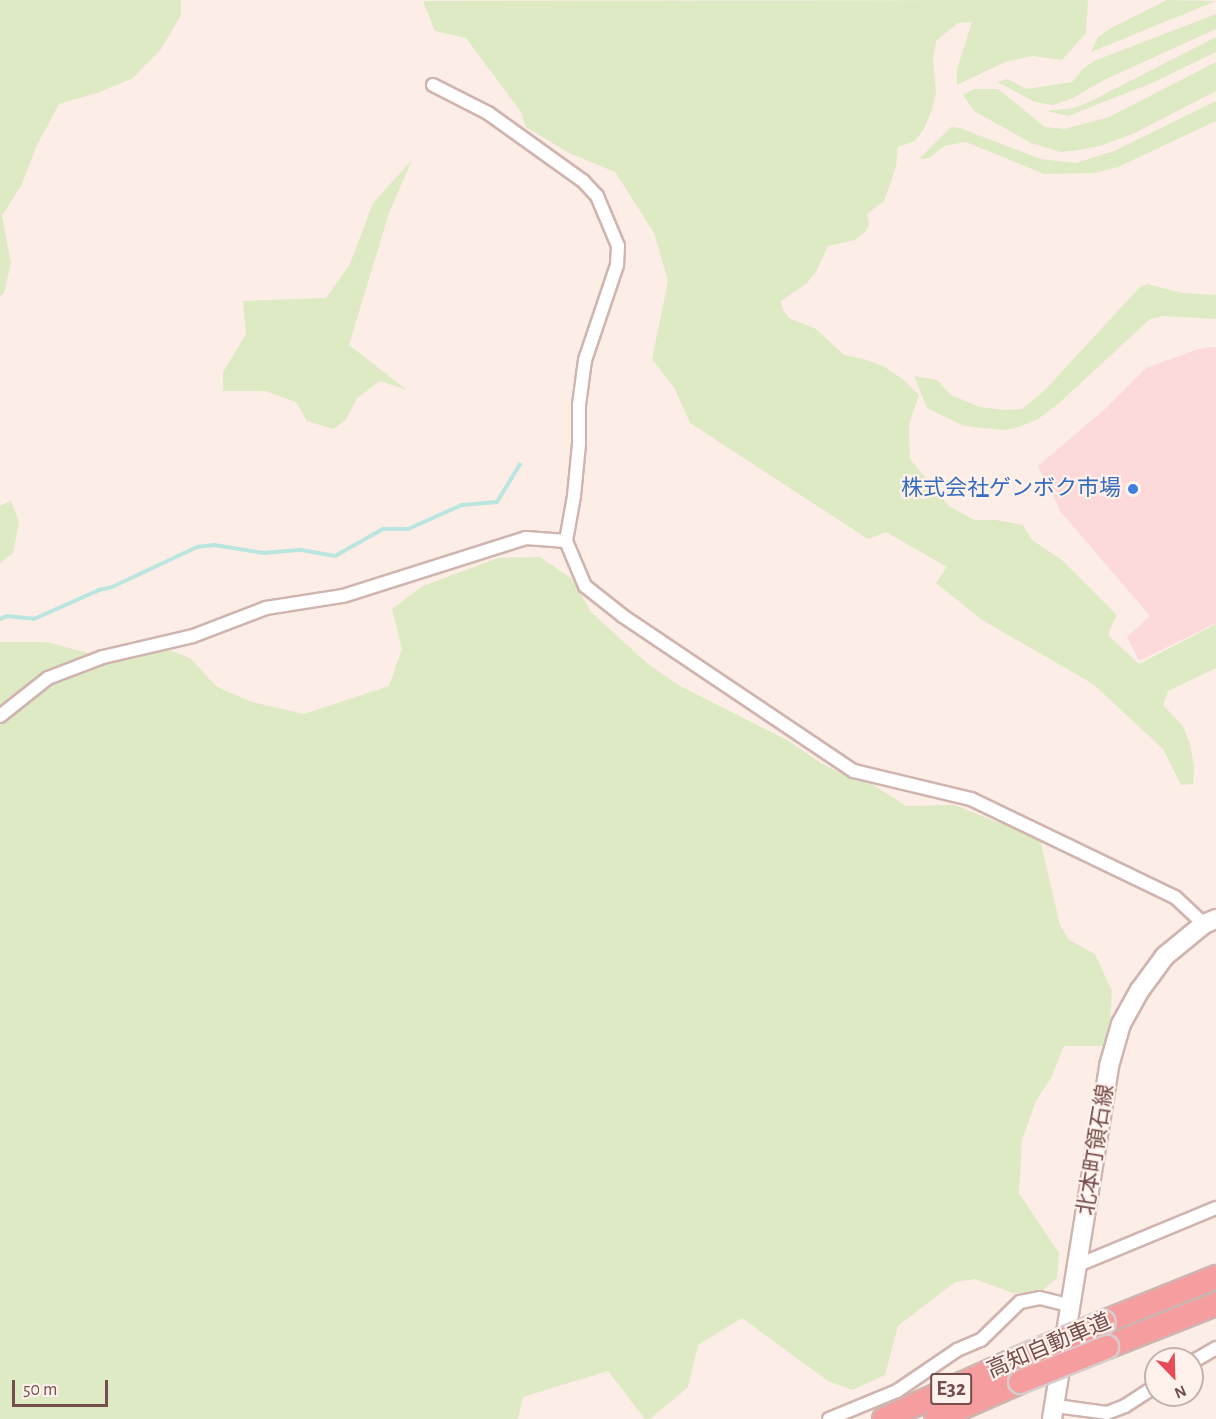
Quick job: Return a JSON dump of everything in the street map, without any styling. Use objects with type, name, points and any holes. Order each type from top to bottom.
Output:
[{"type":"highway","name":"高知自動車道","points":[[884,1419],[1019,1358],[1216,1277]]},
{"type":"highway","name":"高知自動車道","points":[[936,1419],[1020,1382],[1216,1304]]},
{"type":"main road","name":"北本町領石線","points":[[1054,1412],[1109,1066],[1121,1024],[1140,990],[1165,956],[1210,921]]},
{"type":"street","points":[[434,85],[488,113],[583,181],[597,196],[618,246],[617,265],[585,360],[579,405],[579,444],[574,496],[566,541],[585,586],[613,608],[785,727],[854,771],[971,799],[1175,897],[1210,921]]},
{"type":"street","points":[[0,716],[48,678],[103,657],[192,636],[266,608],[344,596],[526,538],[566,541]]},
{"type":"street","points":[[1076,1266],[1216,1208]]},
{"type":"street","points":[[829,1419],[897,1391],[957,1350],[981,1340],[1020,1302],[1040,1298],[1070,1305]]},
{"type":"street","points":[[1054,1412],[1107,1413],[1125,1406],[1144,1394]]},
{"type":"shaded area","name":"株式会社ゲンボク市場","points":[[1216,347],[1216,623],[1139,661],[1127,637],[1150,616],[1061,512],[1038,466],[1105,409],[1146,368],[1199,349]]},
{"type":"green space","points":[[0,0],[181,0],[181,15],[161,49],[133,78],[97,93],[59,104],[36,147],[22,184],[2,216],[11,263],[4,293],[0,296]]},
{"type":"green space","points":[[1088,0],[1086,33],[1062,60],[1032,56],[1005,62],[957,85],[957,69],[972,22],[958,23],[936,41],[933,61],[936,93],[932,110],[924,129],[915,141],[898,147],[896,167],[884,201],[867,214],[869,224],[866,231],[855,240],[828,246],[816,272],[806,284],[781,301],[783,310],[789,318],[816,329],[844,355],[883,366],[904,380],[919,395],[909,424],[910,459],[949,506],[974,520],[996,520],[1023,525],[1032,540],[1062,560],[1117,615],[1109,636],[1139,664],[1216,624],[1216,668],[1168,691],[1163,705],[1183,726],[1190,744],[1194,766],[1193,784],[1181,785],[1163,749],[1093,684],[982,620],[936,583],[947,567],[886,532],[868,539],[690,423],[675,389],[652,359],[668,281],[654,233],[615,172],[569,153],[526,127],[521,112],[466,38],[435,31],[423,1]]},
{"type":"green space","points":[[1167,0],[1216,1],[1091,52],[1098,37],[1111,28]]},
{"type":"green space","points":[[1216,14],[1216,29],[1104,80],[1071,99],[1052,105],[1035,102],[997,82],[1008,79],[1026,89],[1072,82],[1084,68],[1094,61]]},
{"type":"green space","points":[[1216,37],[1216,52],[1152,83],[1068,116],[1047,111],[1074,108],[1091,101]]},
{"type":"green space","points":[[1216,62],[1216,91],[1135,133],[1100,146],[1079,150],[1060,152],[1031,143],[974,111],[963,95],[974,89],[998,89],[1045,127],[1064,129],[1109,117]]},
{"type":"green space","points":[[1216,101],[1216,121],[1118,167],[1095,173],[1044,174],[966,142],[944,146],[929,158],[919,159],[951,127],[960,128],[1041,159],[1076,163],[1114,151]]},
{"type":"green space","points":[[412,160],[389,213],[349,345],[407,390],[380,381],[357,398],[346,420],[333,429],[307,421],[296,402],[265,391],[223,391],[223,372],[246,334],[243,301],[326,298],[350,264],[373,203]]},
{"type":"green space","points":[[1147,284],[1182,293],[1216,295],[1216,319],[1163,316],[1150,319],[1058,404],[1038,419],[1019,427],[1004,430],[964,426],[927,408],[914,376],[937,380],[951,395],[980,407],[1005,410],[1022,409],[1043,392],[1140,287]]},
{"type":"green space","points":[[11,501],[19,522],[13,553],[0,563],[0,506]]},
{"type":"green space","points":[[540,557],[572,579],[591,612],[648,664],[680,686],[789,741],[822,764],[851,778],[872,784],[906,806],[955,805],[999,823],[1038,831],[1060,925],[1069,940],[1095,954],[1112,991],[1110,1021],[1104,1046],[1064,1046],[1051,1078],[1036,1101],[1022,1140],[1019,1193],[1059,1253],[1057,1278],[1040,1292],[1013,1293],[975,1279],[955,1282],[898,1326],[885,1375],[852,1390],[828,1381],[742,1318],[698,1345],[688,1387],[650,1419],[645,1419],[608,1371],[523,1397],[518,1419],[0,1419],[0,642],[47,642],[88,653],[164,648],[190,658],[217,687],[252,702],[304,714],[389,686],[402,649],[392,609],[423,586],[498,558]]},
{"type":"waterway","points":[[0,619],[7,616],[34,619],[99,590],[112,587],[197,547],[214,545],[264,553],[301,550],[335,556],[383,529],[408,529],[462,505],[497,502],[520,464]]},
{"type":"place","name":"株式会社ゲンボク市場","points":[[1133,489]]}]
